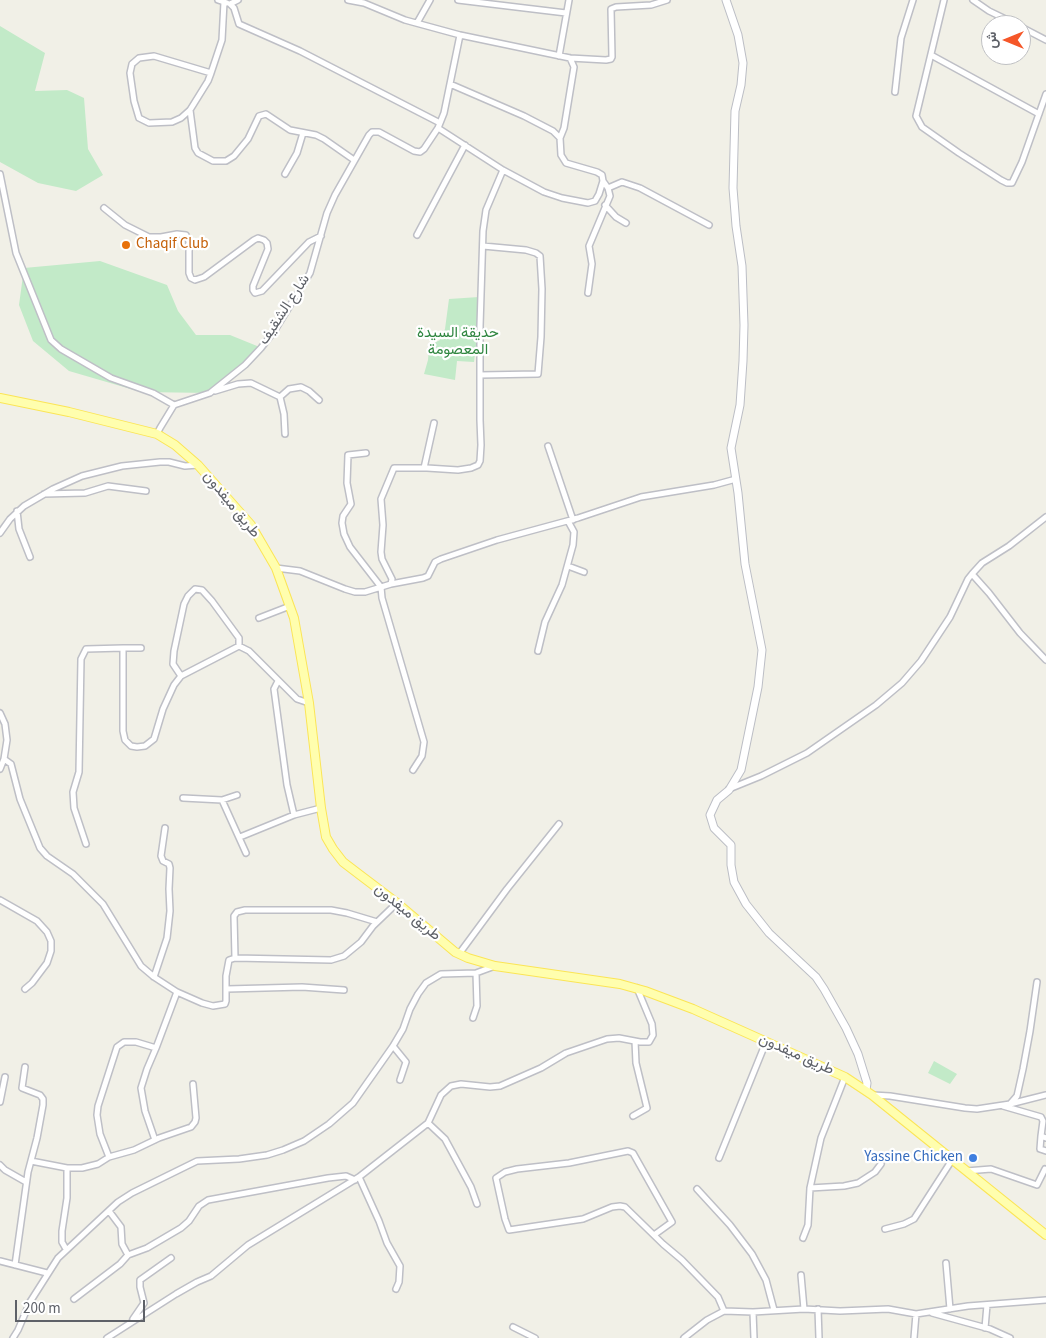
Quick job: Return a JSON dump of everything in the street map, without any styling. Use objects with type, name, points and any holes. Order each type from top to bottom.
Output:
[{"type":"main road","name":"طريق ميفدون","points":[[0,398],[69,412],[157,434],[175,445],[198,465],[251,525],[276,568],[290,606],[309,702],[320,808],[326,837],[337,855],[437,938],[468,958],[495,966],[603,981],[636,988],[693,1009],[845,1077],[869,1093],[1046,1235]]},
{"type":"street","points":[[224,2],[238,0]]},
{"type":"street","points":[[348,0],[364,3],[417,23],[460,35],[570,58],[611,59],[611,9],[651,5],[667,0]]},
{"type":"street","points":[[417,23],[430,0]]},
{"type":"street","points":[[458,0],[566,13]]},
{"type":"street","points":[[558,56],[569,0]]},
{"type":"street","points":[[726,0],[738,35],[743,64],[741,85],[735,111],[733,188],[742,266],[744,325],[740,405],[731,448],[745,564],[762,650],[758,687],[743,761],[729,790]]},
{"type":"street","points":[[895,92],[901,38],[914,0]]},
{"type":"street","points":[[944,0],[916,116],[919,123],[937,139],[1007,183],[1012,183],[1046,94]]},
{"type":"street","points":[[973,0],[997,15]]},
{"type":"street","points":[[211,73],[154,56],[139,58],[132,64],[130,73],[136,112],[139,118],[149,123],[172,122],[181,118],[190,110],[211,73],[222,40],[224,2]]},
{"type":"street","points":[[224,2],[234,8],[240,24],[300,51],[439,125],[503,170],[544,192],[585,203],[595,201],[603,180]]},
{"type":"street","points":[[1031,32],[1046,40]]},
{"type":"street","points":[[321,236],[327,213],[335,195],[372,132],[381,133],[414,151],[420,152],[424,149],[439,125],[460,35]]},
{"type":"street","points":[[931,55],[1039,114]]},
{"type":"street","points":[[570,58],[574,67],[564,128],[560,138],[561,155],[566,162],[602,175],[610,196],[589,246],[592,264],[588,293]]},
{"type":"street","points":[[450,84],[524,116],[553,131],[560,138]]},
{"type":"street","points":[[190,110],[195,148],[198,153],[212,161],[226,161],[238,152],[248,139],[259,116],[262,114],[271,116],[290,130],[316,135],[354,160]]},
{"type":"street","points":[[285,174],[297,153],[303,133]]},
{"type":"street","points":[[417,235],[465,144]]},
{"type":"street","points":[[391,584],[392,579],[382,559],[381,552],[382,499],[394,468],[465,470],[478,465],[480,461],[480,326],[485,216],[503,170]]},
{"type":"street","points":[[0,174],[18,260],[51,340],[66,353],[111,378],[153,393],[174,406],[157,434]]},
{"type":"street","points":[[608,188],[622,182],[640,188],[709,225]]},
{"type":"street","points":[[605,206],[616,217],[626,223]]},
{"type":"street","name":"شارع الشقيف","points":[[104,208],[125,225],[149,237],[159,238],[178,234],[186,235],[189,241],[189,273],[191,278],[195,280],[204,278],[254,240],[258,238],[264,240],[267,242],[268,249],[253,286],[252,290],[255,293],[259,293],[272,281],[308,242],[321,236]]},
{"type":"street","name":"شارع الشقيف","points":[[174,406],[210,393],[261,348],[275,330],[307,278],[321,236]]},
{"type":"street","points":[[480,375],[538,374],[542,329],[540,256],[526,250],[483,246]]},
{"type":"street","points":[[210,393],[238,384],[251,383],[280,397]]},
{"type":"street","points":[[280,397],[292,388],[301,387],[319,400]]},
{"type":"street","points":[[280,397],[284,414],[285,434]]},
{"type":"street","points":[[424,468],[434,423]]},
{"type":"street","points":[[538,651],[546,622],[568,566],[574,532],[548,446]]},
{"type":"street","points":[[366,453],[348,455],[347,483],[351,504],[343,516],[342,523],[344,534],[350,547],[381,587],[382,598],[424,742],[422,756],[413,770]]},
{"type":"street","points":[[0,534],[17,511],[24,506],[43,494],[82,476],[122,466],[169,462],[185,466],[198,465]]},
{"type":"street","points":[[276,568],[308,573],[355,592],[365,592],[391,584],[424,578],[428,576],[436,562],[441,559],[497,540],[571,520],[641,497],[714,485],[736,479]]},
{"type":"street","points":[[43,494],[84,494],[108,486],[146,491]]},
{"type":"street","points":[[17,511],[19,529],[30,558]]},
{"type":"street","points":[[1046,517],[1009,546],[982,563],[972,574],[950,617],[921,661],[896,688],[852,723],[807,753],[729,790],[717,800],[710,815],[714,828],[731,845],[731,865],[736,887],[754,916],[778,942],[816,977],[824,989],[858,1054],[869,1093],[976,1109],[1000,1106],[1046,1095]]},
{"type":"street","points":[[568,566],[584,572]]},
{"type":"street","points":[[972,574],[1020,633],[1046,660]]},
{"type":"street","points":[[181,676],[173,664],[174,651],[184,604],[188,596],[195,589],[202,590],[212,601],[239,638],[240,646]]},
{"type":"street","points":[[259,618],[290,606]]},
{"type":"street","points":[[240,646],[249,650],[296,699],[309,702]]},
{"type":"street","points":[[123,648],[123,731],[125,740],[131,746],[137,747],[145,746],[154,739],[163,709],[174,685],[181,676],[240,646]]},
{"type":"street","points":[[86,844],[74,808],[73,792],[79,772],[81,659],[86,650],[141,648]]},
{"type":"street","points":[[278,681],[274,689],[287,786],[294,815]]},
{"type":"street","points":[[0,713],[6,724],[7,740],[4,760],[0,770]]},
{"type":"street","points":[[4,760],[11,764],[20,799],[40,848],[47,856],[73,874],[103,904],[134,956],[146,971],[177,992],[202,1003],[220,1006],[225,1004],[229,960],[235,958],[331,960],[344,956],[361,942],[376,922],[397,903]]},
{"type":"street","points":[[183,798],[222,800],[237,795]]},
{"type":"street","points":[[222,800],[246,853]]},
{"type":"street","points":[[240,837],[294,815],[320,808]]},
{"type":"street","points":[[460,954],[507,889],[559,824]]},
{"type":"street","points":[[154,977],[164,950],[170,912],[168,889],[170,868],[169,864],[161,856],[165,828]]},
{"type":"street","points":[[0,900],[36,921],[51,941],[51,951],[46,963],[32,983],[24,990]]},
{"type":"street","points":[[235,958],[234,916],[237,912],[244,910],[331,910],[376,922]]},
{"type":"street","points":[[13,1338],[30,1302],[66,1249],[118,1202],[132,1193],[197,1161],[238,1159],[267,1155],[304,1140],[329,1124],[353,1103],[394,1046],[403,1029],[410,1009],[426,984],[441,974],[476,972],[495,966]]},
{"type":"street","points":[[473,1018],[477,1006],[476,972]]},
{"type":"street","points":[[1010,1104],[1017,1096],[1023,1069],[1036,982]]},
{"type":"street","points":[[227,989],[302,987],[344,990]]},
{"type":"street","points":[[107,1338],[197,1282],[211,1276],[248,1245],[357,1179],[428,1123],[441,1095],[451,1086],[461,1084],[490,1087],[500,1086],[541,1068],[566,1052],[607,1039],[619,1038],[649,1042],[653,1036],[649,1015],[636,988]]},
{"type":"street","points":[[155,1140],[143,1103],[141,1088],[177,992]]},
{"type":"street","points":[[633,1116],[647,1108],[636,1063],[635,1041]]},
{"type":"street","points":[[109,1157],[100,1134],[97,1114],[117,1047],[120,1043],[130,1042],[156,1048]]},
{"type":"street","points":[[719,1158],[766,1042]]},
{"type":"street","points":[[394,1046],[406,1062],[400,1080]]},
{"type":"street","points":[[15,1264],[26,1182],[42,1099],[40,1095],[22,1088],[25,1067]]},
{"type":"street","points":[[0,1102],[4,1077]]},
{"type":"street","points":[[803,1238],[808,1225],[810,1188],[824,1128],[845,1077]]},
{"type":"street","points":[[31,1161],[67,1168],[90,1167],[109,1157],[134,1150],[194,1125],[196,1106],[193,1084]]},
{"type":"street","points":[[1000,1106],[1041,1118],[1043,1121],[1044,1137],[1040,1149],[1046,1151]]},
{"type":"street","points":[[428,1123],[445,1139],[471,1188],[477,1204]]},
{"type":"street","points":[[654,1235],[672,1222],[633,1153],[628,1151],[569,1163],[517,1169],[505,1172],[496,1178],[509,1230],[583,1219],[620,1206],[625,1207],[654,1235],[682,1260],[718,1298],[724,1311]]},
{"type":"street","points":[[885,1229],[914,1219],[952,1160]]},
{"type":"street","points":[[810,1188],[844,1186],[858,1183],[881,1164]]},
{"type":"street","points":[[0,1165],[26,1182]]},
{"type":"street","points":[[66,1249],[62,1242],[62,1231],[67,1198],[67,1168]]},
{"type":"street","points":[[966,1171],[991,1169],[1037,1185],[1045,1169]]},
{"type":"street","points":[[74,1298],[120,1264],[128,1255],[152,1245],[181,1228],[189,1221],[199,1206],[208,1200],[346,1176],[357,1179],[400,1266],[399,1282],[396,1289]]},
{"type":"street","points":[[697,1189],[730,1224],[752,1254],[766,1280],[774,1310]]},
{"type":"street","points":[[108,1211],[122,1227],[122,1244],[128,1255]]},
{"type":"street","points":[[132,1321],[144,1303],[140,1280],[171,1258]]},
{"type":"street","points":[[0,1261],[48,1273]]},
{"type":"street","points":[[946,1263],[950,1309]]},
{"type":"street","points":[[801,1275],[804,1309]]},
{"type":"street","points":[[684,1338],[707,1320],[724,1311],[754,1312],[804,1309],[858,1311],[888,1309],[916,1314],[1046,1300]]},
{"type":"street","points":[[985,1328],[986,1305]]},
{"type":"street","points":[[818,1309],[819,1338]]},
{"type":"street","points":[[754,1312],[754,1338]]},
{"type":"street","points":[[929,1312],[985,1328],[1010,1338]]},
{"type":"street","points":[[914,1338],[916,1314]]},
{"type":"street","points":[[513,1327],[535,1338]]},
{"type":"green space","points":[[0,26],[45,53],[35,91],[67,90],[84,98],[88,149],[103,175],[76,191],[38,183],[0,162]]},
{"type":"green space","points":[[100,261],[167,285],[178,311],[196,335],[230,335],[262,348],[210,393],[141,392],[69,371],[33,341],[19,305],[24,268]]},
{"type":"green space","name":"حديقة السيدة المعصومة","points":[[479,297],[474,362],[457,361],[455,380],[424,374],[429,349],[440,340],[445,329],[449,299]]},
{"type":"green space","points":[[934,1061],[957,1074],[950,1084],[928,1073]]},
{"type":"place","name":"Chaqif Club","points":[[126,245]]},
{"type":"place","name":"Yassine Chicken","points":[[973,1158]]}]
